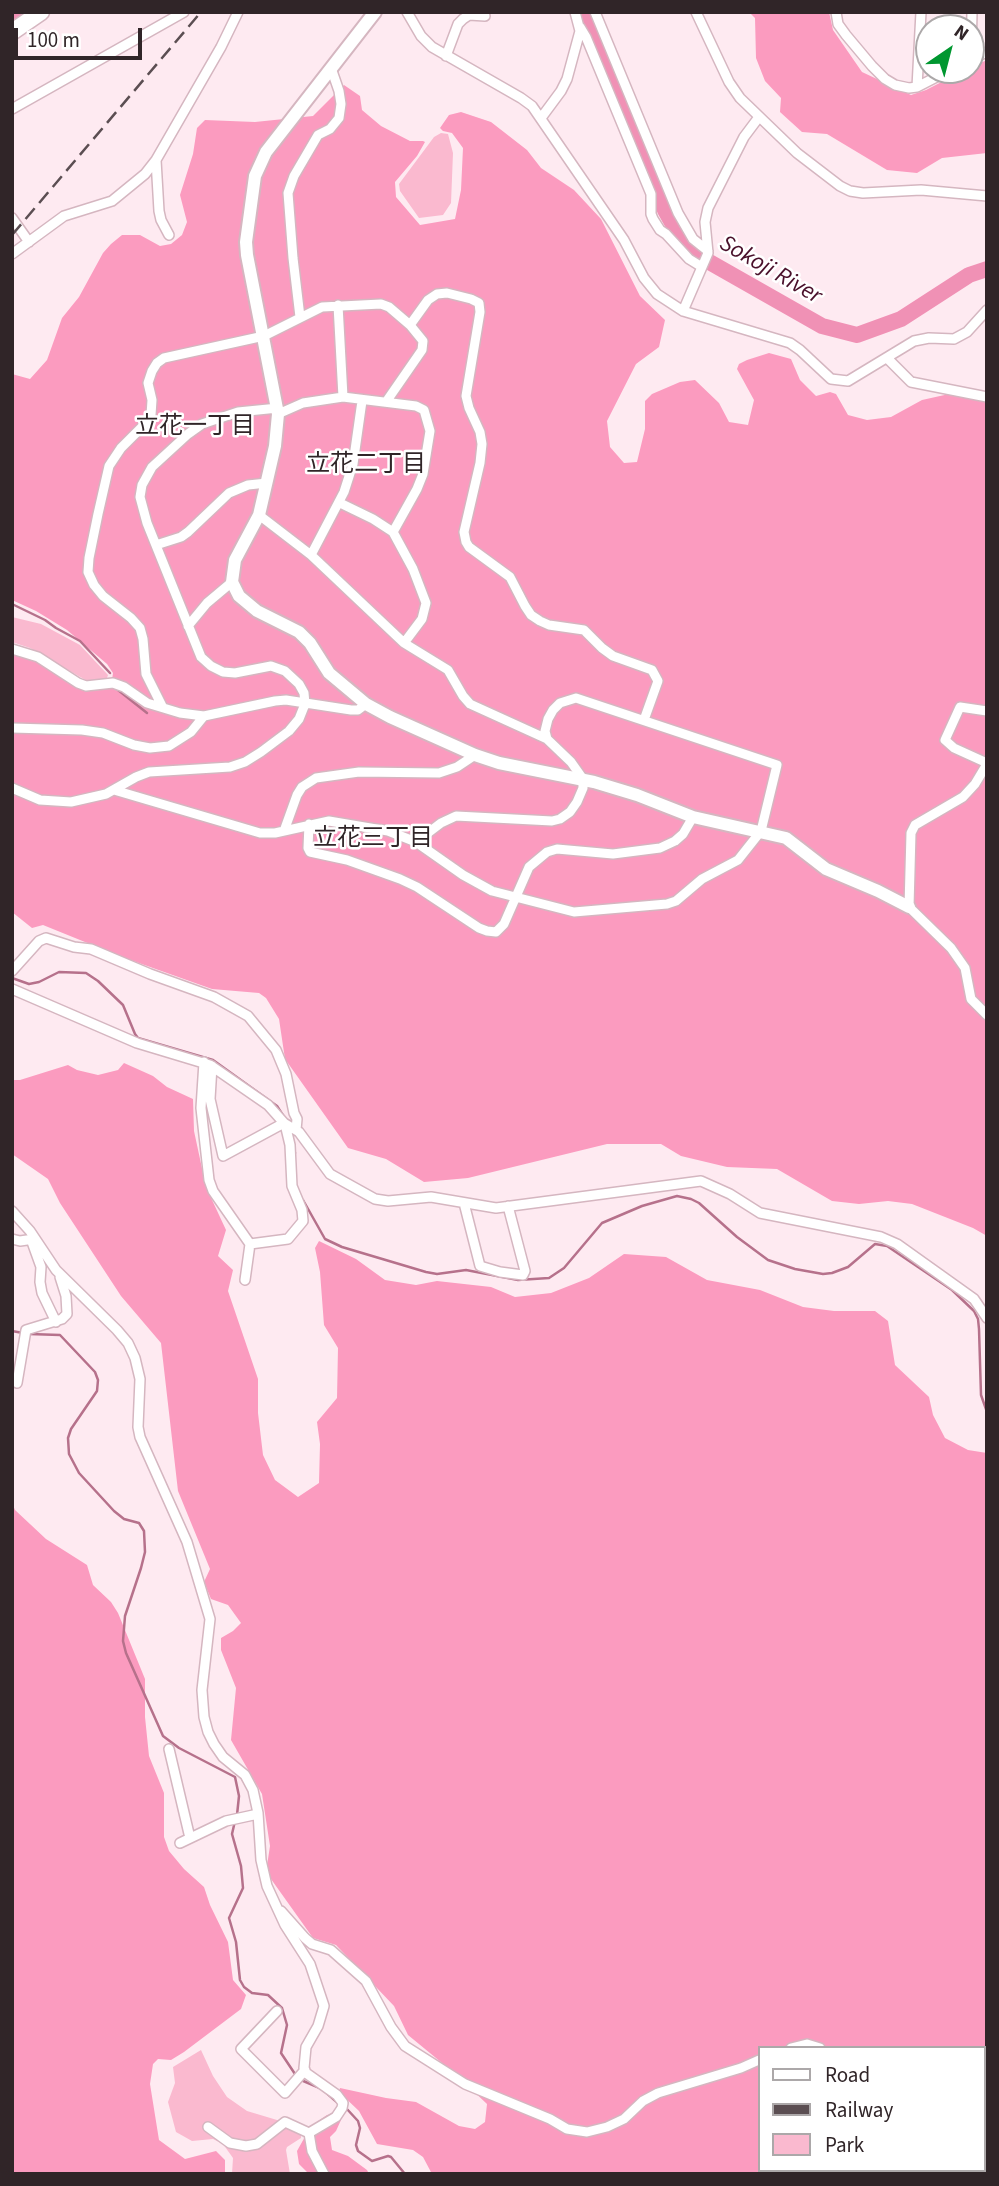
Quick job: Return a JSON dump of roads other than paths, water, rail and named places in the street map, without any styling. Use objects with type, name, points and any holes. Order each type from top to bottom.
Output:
[{"type":"highway","points":[[12,32],[41,12]]},
{"type":"street","points":[[12,108],[184,12]]},
{"type":"street","points":[[12,254],[64,216],[112,201],[132,186],[156,160],[222,47],[238,12]]},
{"type":"street","points":[[375,12],[266,152],[255,176],[246,242],[278,411],[275,446],[259,515],[235,560],[232,582],[239,596],[251,608],[288,625],[306,637],[328,673],[366,704],[475,755],[499,763],[583,779],[637,795],[693,817],[786,838],[826,869],[909,907],[951,948],[965,968],[971,999],[987,1015]]},
{"type":"street","points":[[407,12],[421,36],[432,47],[522,98],[541,118],[624,240],[644,278],[657,294],[683,311],[790,344],[831,379],[848,381],[914,341],[929,338],[954,339],[967,332],[987,310]]},
{"type":"street","points":[[575,12],[651,194],[653,219],[660,230],[702,267]]},
{"type":"street","points":[[595,12],[678,213],[693,239],[708,252]]},
{"type":"street","points":[[696,12],[729,82],[759,117],[797,153],[840,186],[863,193],[922,190],[987,196]]},
{"type":"street","points":[[836,12],[838,24],[846,35],[885,79],[900,87],[917,87],[923,84]]},
{"type":"street","points":[[917,87],[921,12]]},
{"type":"street","points":[[446,56],[458,24],[469,15],[485,16]]},
{"type":"street","points":[[541,118],[564,86],[580,38],[580,27]]},
{"type":"street","points":[[300,317],[288,193],[294,176],[318,135],[330,129],[339,118],[339,91],[331,68]]},
{"type":"street","points":[[683,311],[708,252],[705,222],[708,208],[744,137],[759,117]]},
{"type":"street","points":[[156,160],[159,211],[169,235]]},
{"type":"street","points":[[12,218],[29,242]]},
{"type":"street","points":[[410,325],[428,300],[437,294],[447,293],[479,303],[480,312],[466,396],[482,444],[464,532],[466,542],[510,577],[531,615],[549,625],[584,630],[613,656],[652,670],[658,681],[644,720]]},
{"type":"street","points":[[162,706],[146,674],[143,639],[139,628],[131,618],[103,596],[89,572],[89,558],[109,466],[151,415],[152,400],[148,383],[157,363],[164,358],[264,336],[322,307],[381,304],[389,307],[410,325],[423,341],[422,350],[386,402]]},
{"type":"street","points":[[338,305],[343,397]]},
{"type":"street","points":[[887,358],[904,372],[911,382],[987,397]]},
{"type":"street","points":[[12,788],[40,800],[62,802],[89,799],[149,772],[214,769],[245,762],[289,731],[299,719],[305,704],[302,688],[285,671],[271,666],[223,672],[201,657],[147,523],[140,497],[142,485],[152,467],[202,424],[238,412],[278,411],[303,403],[343,397],[416,406],[424,410],[430,431],[425,464],[417,489],[393,532]]},
{"type":"street","points":[[311,555],[340,503],[353,464],[362,401]]},
{"type":"street","points":[[156,545],[181,537],[229,493],[248,485],[267,483]]},
{"type":"street","points":[[340,503],[381,523],[393,532],[413,569],[426,603],[422,619],[404,643]]},
{"type":"street","points":[[259,515],[311,555],[404,643],[448,670],[470,704],[547,739],[571,762],[583,779],[578,802],[560,819],[552,821],[456,816],[441,823],[416,842]]},
{"type":"street","points":[[188,626],[207,603],[232,582]]},
{"type":"street","points":[[12,649],[38,657],[78,684],[91,686],[113,683],[124,687],[146,703],[180,713],[204,716],[286,700],[356,710],[366,704]]},
{"type":"street","points":[[114,790],[244,830],[268,834],[329,821],[388,831],[416,842],[481,886],[574,912],[667,904],[682,898],[702,879],[738,860],[761,831],[777,765],[576,698],[560,703],[553,710],[545,732],[547,739]]},
{"type":"street","points":[[909,907],[911,833],[915,825],[963,797],[975,784],[987,763],[954,748],[945,740],[960,707],[987,711]]},
{"type":"street","points":[[12,728],[103,733],[150,748],[169,746],[191,732],[204,716]]},
{"type":"street","points":[[284,831],[297,795],[308,782],[316,778],[359,772],[439,773],[457,767],[475,755]]},
{"type":"street","points":[[309,824],[310,852],[347,860],[400,879],[487,931],[496,932],[501,929],[529,867],[547,852],[557,849],[612,854],[660,848],[683,834],[693,817]]},
{"type":"street","points":[[12,971],[46,938],[91,949],[215,997],[248,1016],[276,1050],[286,1073],[293,1113],[298,1119],[296,1130]]},
{"type":"street","points":[[12,989],[137,1043],[208,1064],[268,1105],[285,1123],[296,1130],[330,1174],[375,1199],[388,1201],[431,1197],[496,1208],[701,1181],[730,1194],[761,1213],[881,1237],[897,1244],[974,1299],[987,1318]]},
{"type":"street","points":[[208,1064],[210,1099],[223,1156],[285,1123]]},
{"type":"street","points":[[208,1064],[201,1108],[209,1180],[213,1191],[250,1244],[245,1280]]},
{"type":"street","points":[[250,1244],[288,1239],[303,1221],[302,1210],[292,1186],[290,1145],[285,1123]]},
{"type":"street","points":[[464,1203],[480,1266],[523,1275],[525,1271],[508,1206]]},
{"type":"street","points":[[12,1211],[61,1275],[128,1343],[135,1358],[140,1379],[140,1437],[187,1542],[210,1619],[202,1690],[206,1725],[214,1744],[223,1756],[239,1769],[253,1790],[264,1873],[276,1908],[310,1964],[324,2006],[318,2026],[306,2047],[301,2075],[285,2093],[241,2049],[277,2011]]},
{"type":"street","points":[[12,1239],[32,1239]]},
{"type":"street","points":[[32,1239],[41,1268],[42,1293],[57,1321]]},
{"type":"street","points":[[16,1383],[25,1333],[62,1319],[67,1314],[61,1275]]},
{"type":"street","points":[[169,1749],[190,1838]]},
{"type":"street","points":[[180,1843],[235,1819],[258,1814]]},
{"type":"street","points":[[276,1908],[287,1916],[312,1944],[331,1950],[366,1981],[391,2027],[405,2046],[465,2084],[550,2119],[567,2129],[587,2133],[607,2127],[624,2119],[643,2101],[658,2094],[758,2060]]},
{"type":"street","points":[[301,2075],[337,2095],[342,2105],[327,2124],[309,2133]]},
{"type":"street","points":[[208,2127],[230,2143],[246,2146],[257,2144],[285,2122],[309,2133]]},
{"type":"street","points":[[309,2133],[312,2151],[324,2174]]},
{"type":"waterway","points":[[12,20],[24,12]]},
{"type":"waterway","name":"Sokoji River","points":[[586,12],[665,210],[679,235],[697,255],[822,326],[857,335],[901,319],[969,275],[987,269]]},
{"type":"waterway","points":[[12,604],[80,641],[110,673]]},
{"type":"waterway","points":[[118,690],[147,713]]},
{"type":"waterway","points":[[12,978],[29,984],[59,972],[86,973],[123,1005],[138,1038],[213,1060],[277,1106],[286,1120]]},
{"type":"waterway","points":[[291,1132],[295,1153]]},
{"type":"waterway","points":[[303,1200],[325,1239],[342,1247],[437,1274],[466,1270],[518,1280],[549,1278],[564,1268],[602,1223],[642,1206],[677,1196],[699,1203],[768,1260],[795,1269],[832,1273],[848,1267],[875,1244],[887,1246],[952,1290],[974,1311],[979,1329],[981,1395],[987,1412]]},
{"type":"waterway","points":[[12,1331],[23,1333]]},
{"type":"waterway","points":[[29,1334],[60,1335],[95,1372],[98,1380],[97,1391],[71,1429],[68,1438],[69,1454],[79,1473],[114,1511],[124,1519],[139,1523],[144,1531],[145,1552],[125,1616],[123,1641],[126,1653],[163,1736],[179,1748],[235,1777],[239,1796],[237,1815]]},
{"type":"waterway","points":[[235,1821],[232,1834],[241,1866],[243,1888],[229,1918],[236,1942],[240,1980],[252,1993],[268,1995],[282,2008],[287,2025],[281,2053],[295,2074],[301,2080],[322,2089],[340,2105]]},
{"type":"waterway","points":[[346,2108],[358,2121],[360,2128],[356,2145],[358,2151],[372,2161],[391,2157],[405,2174]]},
{"type":"railway","points":[[12,235],[201,12]]},
{"type":"district","name":"立花一丁目","points":[[195,428]]},
{"type":"district","name":"立花二丁目","points":[[366,466]]},
{"type":"district","name":"立花三丁目","points":[[373,840]]}]
